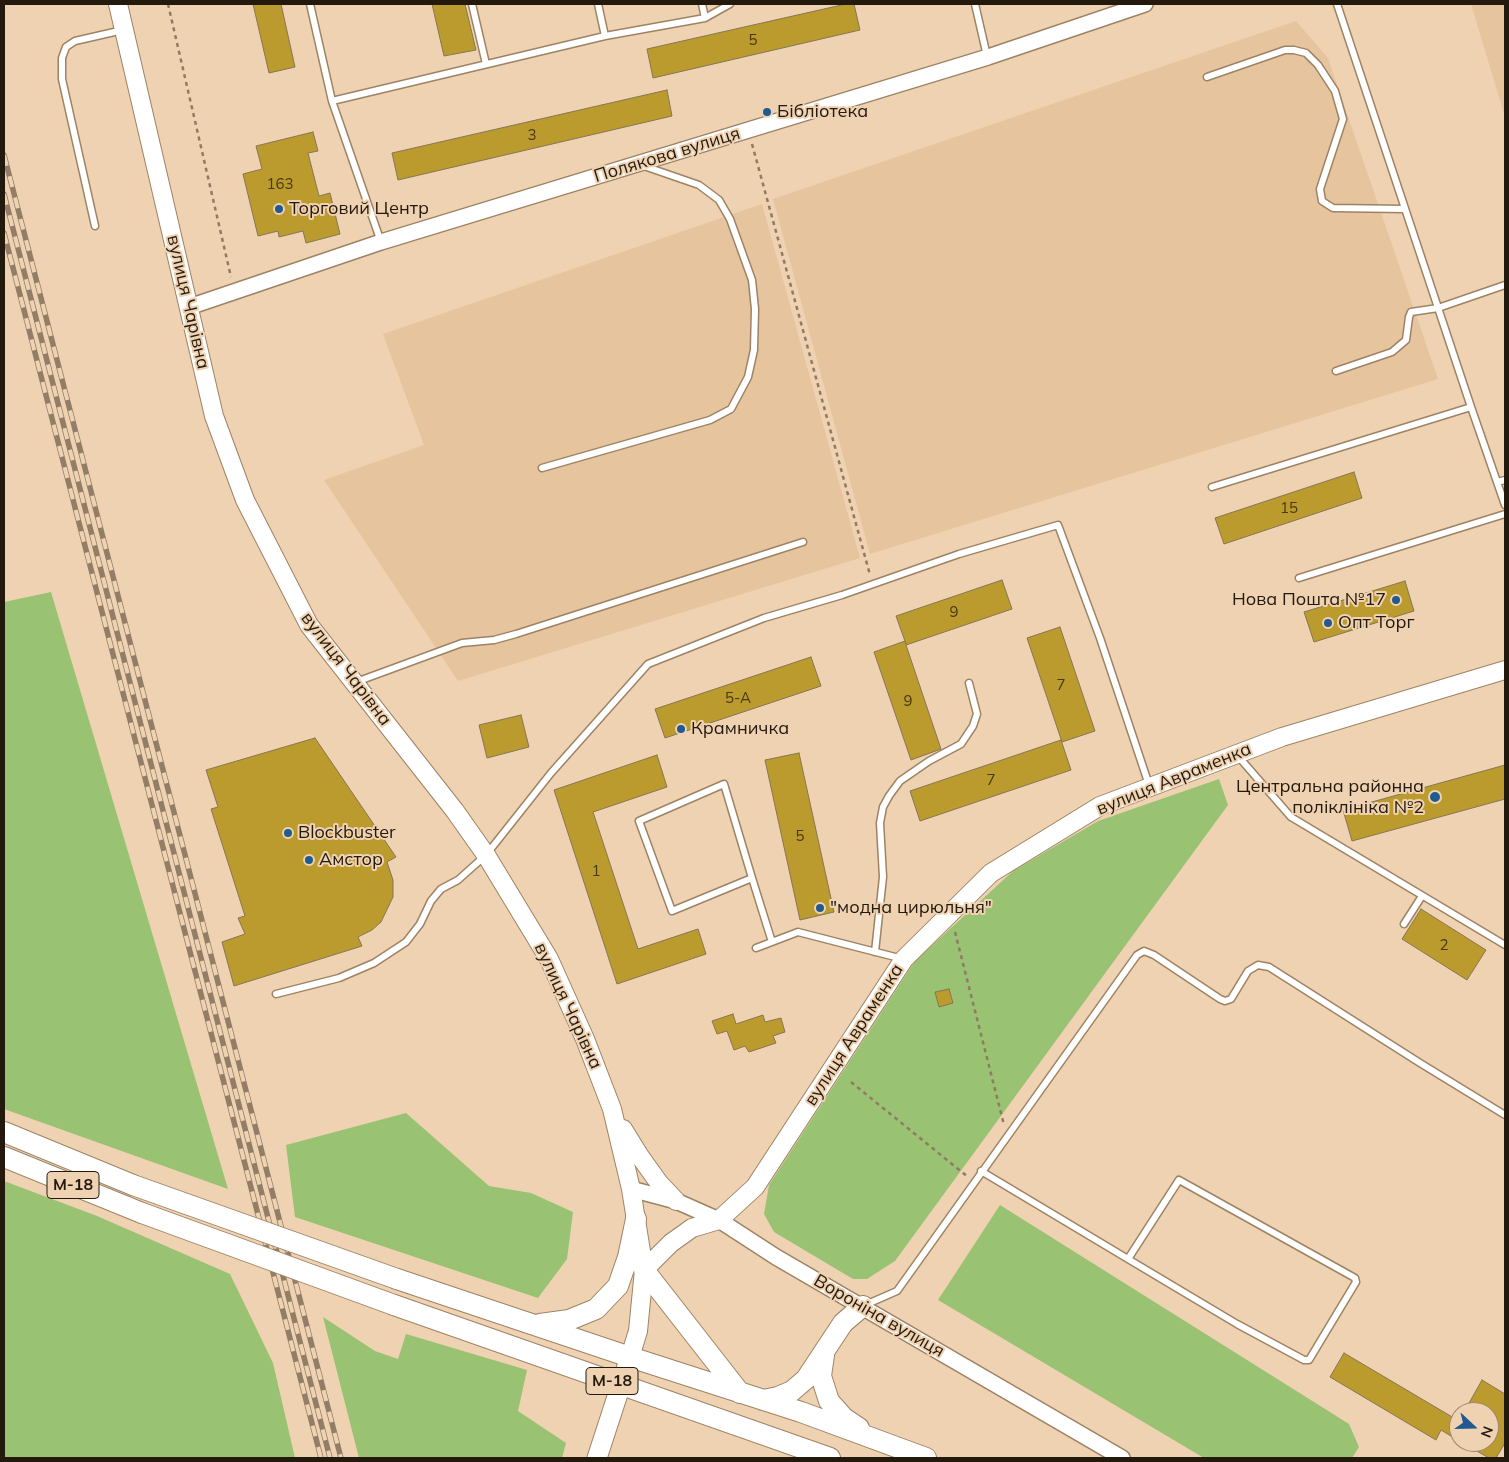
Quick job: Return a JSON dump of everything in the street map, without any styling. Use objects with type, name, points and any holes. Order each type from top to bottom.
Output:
[{"type":"highway","name":"М-18","points":[[4,1132],[133,1186],[396,1280],[764,1400],[926,1458]]},
{"type":"highway","name":"М-18","points":[[4,1157],[142,1213],[394,1305],[830,1458]]},
{"type":"highway","points":[[535,1325],[569,1320],[596,1309],[618,1286],[628,1257],[636,1219]]},
{"type":"highway","points":[[644,1270],[740,1393]]},
{"type":"highway","points":[[764,1400],[792,1391],[806,1379],[843,1323],[862,1306]]},
{"type":"highway","points":[[824,1350],[821,1376],[829,1401],[844,1418],[876,1440]]},
{"type":"main road","name":"вулиця Чарівна","points":[[118,4],[214,416],[245,500],[309,625],[455,811],[486,855],[550,959],[585,1039],[612,1109],[631,1189],[644,1270],[638,1331],[630,1357]]},
{"type":"main road","name":"вулиця Авраменка","points":[[719,1220],[755,1187],[904,959],[991,873],[1100,806],[1282,737],[1505,670]]},
{"type":"main road","points":[[612,1109],[639,1155],[659,1183],[676,1201]]},
{"type":"main road","points":[[644,1270],[671,1243],[692,1228],[719,1220]]},
{"type":"main road","points":[[597,1458],[630,1357]]},
{"type":"street","name":"Полякова вулиця","points":[[189,307],[381,242],[988,57],[1145,4]]},
{"type":"street","name":"Вороніна вулиця","points":[[631,1189],[676,1201],[719,1220],[776,1257],[1122,1458]]},
{"type":"lane","points":[[310,4],[332,100],[381,242]]},
{"type":"lane","points":[[472,4],[486,64]]},
{"type":"lane","points":[[598,4],[605,36]]},
{"type":"lane","points":[[702,4],[705,18]]},
{"type":"lane","points":[[332,100],[605,36],[705,18],[730,4]]},
{"type":"lane","points":[[975,4],[988,57]]},
{"type":"lane","points":[[1337,4],[1505,505]]},
{"type":"lane","points":[[95,226],[62,78],[62,58],[66,47],[75,41],[124,30]]},
{"type":"lane","points":[[1208,77],[1284,50],[1306,53],[1318,65],[1336,91],[1342,119],[1320,189],[1322,201],[1333,208],[1405,208]]},
{"type":"lane","points":[[542,468],[710,420],[731,409],[748,377],[754,350],[755,309],[752,280],[730,219],[719,200],[699,185],[638,164]]},
{"type":"lane","points":[[1336,371],[1392,352],[1406,340],[1409,317],[1412,312],[1438,308],[1505,285]]},
{"type":"lane","points":[[1212,487],[1471,407]]},
{"type":"lane","points":[[1498,482],[1505,480]]},
{"type":"lane","points":[[1299,578],[1505,514]]},
{"type":"lane","points":[[276,994],[339,978],[374,963],[406,942],[420,924],[431,901],[440,889],[458,880],[486,855],[498,837],[551,773],[648,664],[764,618],[842,595],[959,554],[1058,525],[1100,638],[1150,787]]},
{"type":"lane","points":[[354,683],[462,643],[494,640],[516,634],[803,542]]},
{"type":"lane","points":[[875,952],[883,877],[880,823],[883,807],[900,781],[929,761],[961,744],[973,726],[978,714],[968,683]]},
{"type":"lane","points":[[1237,754],[1291,817],[1505,945]]},
{"type":"lane","points":[[752,878],[672,912],[639,821],[724,784],[772,942]]},
{"type":"lane","points":[[1404,924],[1422,896]]},
{"type":"lane","points":[[756,948],[798,932],[904,959]]},
{"type":"lane","points":[[862,1306],[896,1291],[1136,955],[1144,951],[1154,955],[1225,1001],[1231,999],[1248,971],[1258,965],[1269,967],[1505,1115]]},
{"type":"lane","points":[[981,1171],[1128,1259],[1237,1324],[1306,1361],[1310,1360],[1356,1282],[1356,1278],[1179,1180],[1128,1259]]},
{"type":"path","points":[[168,4],[235,291]]},
{"type":"path","points":[[748,130],[873,584]]},
{"type":"path","points":[[954,932],[1007,1135]]},
{"type":"path","points":[[851,1082],[974,1181]]},
{"type":"shaded area","points":[[1471,4],[1505,4],[1505,117]]},
{"type":"shaded area","points":[[1296,21],[1328,58],[1438,379],[870,554],[773,199]]},
{"type":"shaded area","points":[[762,204],[860,558],[458,681],[324,480],[424,445],[383,334]]},
{"type":"green space","points":[[51,592],[228,1189],[4,1109],[4,602]]},
{"type":"green space","points":[[1219,779],[1228,805],[895,1261],[867,1279],[853,1279],[774,1232],[764,1214],[769,1185],[915,961],[1013,871],[1098,821]]},
{"type":"green space","points":[[406,1113],[489,1186],[531,1193],[573,1212],[567,1259],[538,1298],[295,1217],[286,1145]]},
{"type":"green space","points":[[4,1181],[97,1216],[230,1274],[273,1363],[295,1458],[4,1458]]},
{"type":"green space","points":[[1000,1205],[1349,1424],[1359,1447],[1352,1458],[1204,1458],[938,1300]]},
{"type":"green space","points":[[323,1317],[375,1351],[398,1359],[406,1334],[527,1370],[518,1411],[566,1443],[562,1458],[359,1458]]},
{"type":"building","points":[[253,4],[281,4],[295,67],[269,73]]},
{"type":"building","points":[[432,4],[465,4],[476,50],[444,56]]},
{"type":"building","points":[[846,4],[854,4],[860,30],[653,78],[647,49]]},
{"type":"building","points":[[667,90],[672,116],[398,180],[392,153]]},
{"type":"building","points":[[313,132],[318,151],[308,153],[319,196],[330,193],[340,234],[306,243],[303,231],[279,237],[278,231],[258,236],[243,174],[262,169],[256,146]]},
{"type":"building","points":[[1354,472],[1362,498],[1224,544],[1215,518]]},
{"type":"building","points":[[1002,580],[1012,609],[906,645],[941,749],[911,760],[874,652],[905,641],[896,616]]},
{"type":"building","points":[[1405,581],[1414,611],[1314,642],[1304,612]]},
{"type":"building","points":[[1060,627],[1095,731],[1062,742],[1027,638]]},
{"type":"building","points":[[811,657],[821,686],[665,738],[655,709]]},
{"type":"building","points":[[521,715],[529,747],[487,758],[479,725]]},
{"type":"building","name":"Амстор","points":[[315,738],[396,857],[387,862],[393,880],[393,897],[381,922],[372,930],[358,937],[362,946],[234,986],[222,942],[245,934],[238,918],[245,916],[211,809],[218,807],[206,770]]},
{"type":"building","points":[[1061,740],[1071,770],[920,821],[910,791]]},
{"type":"building","points":[[799,753],[834,912],[800,920],[765,760]]},
{"type":"building","points":[[657,755],[667,787],[593,812],[638,949],[698,929],[706,954],[617,984],[554,790]]},
{"type":"building","points":[[1505,765],[1505,799],[1352,841],[1343,810]]},
{"type":"building","points":[[1421,909],[1486,950],[1467,980],[1402,939]]},
{"type":"building","points":[[949,989],[953,1003],[939,1007],[935,992]]},
{"type":"building","points":[[733,1014],[736,1024],[763,1015],[765,1022],[781,1018],[785,1032],[773,1036],[776,1043],[749,1052],[745,1046],[734,1050],[727,1031],[717,1034],[712,1021]]},
{"type":"building","points":[[1344,1353],[1449,1415],[1449,1435],[1441,1430],[1436,1440],[1330,1377]]},
{"type":"building","points":[[1482,1380],[1505,1394],[1505,1443],[1496,1458],[1489,1458],[1478,1452],[1499,1452],[1499,1402],[1470,1402]]},
{"type":"railway","points":[[4,155],[341,1458]]},
{"type":"railway","points":[[4,194],[330,1458]]},
{"type":"railway","points":[[4,233],[321,1458]]},
{"type":"place","name":"Бібліотека","points":[[767,112]]},
{"type":"place","name":"Торговий Центр","points":[[279,209]]},
{"type":"place","name":"Нова Пошта №17","points":[[1396,600]]},
{"type":"place","name":"Опт Торг","points":[[1328,623]]},
{"type":"place","name":"Крамничка","points":[[681,729]]},
{"type":"place","name":"Центральна районна поліклініка №2","points":[[1435,797]]},
{"type":"place","name":"Blockbuster","points":[[288,833]]},
{"type":"place","name":"Амстор","points":[[309,860]]},
{"type":"place","name":"\"модна цирюльня\"","points":[[820,908]]}]
